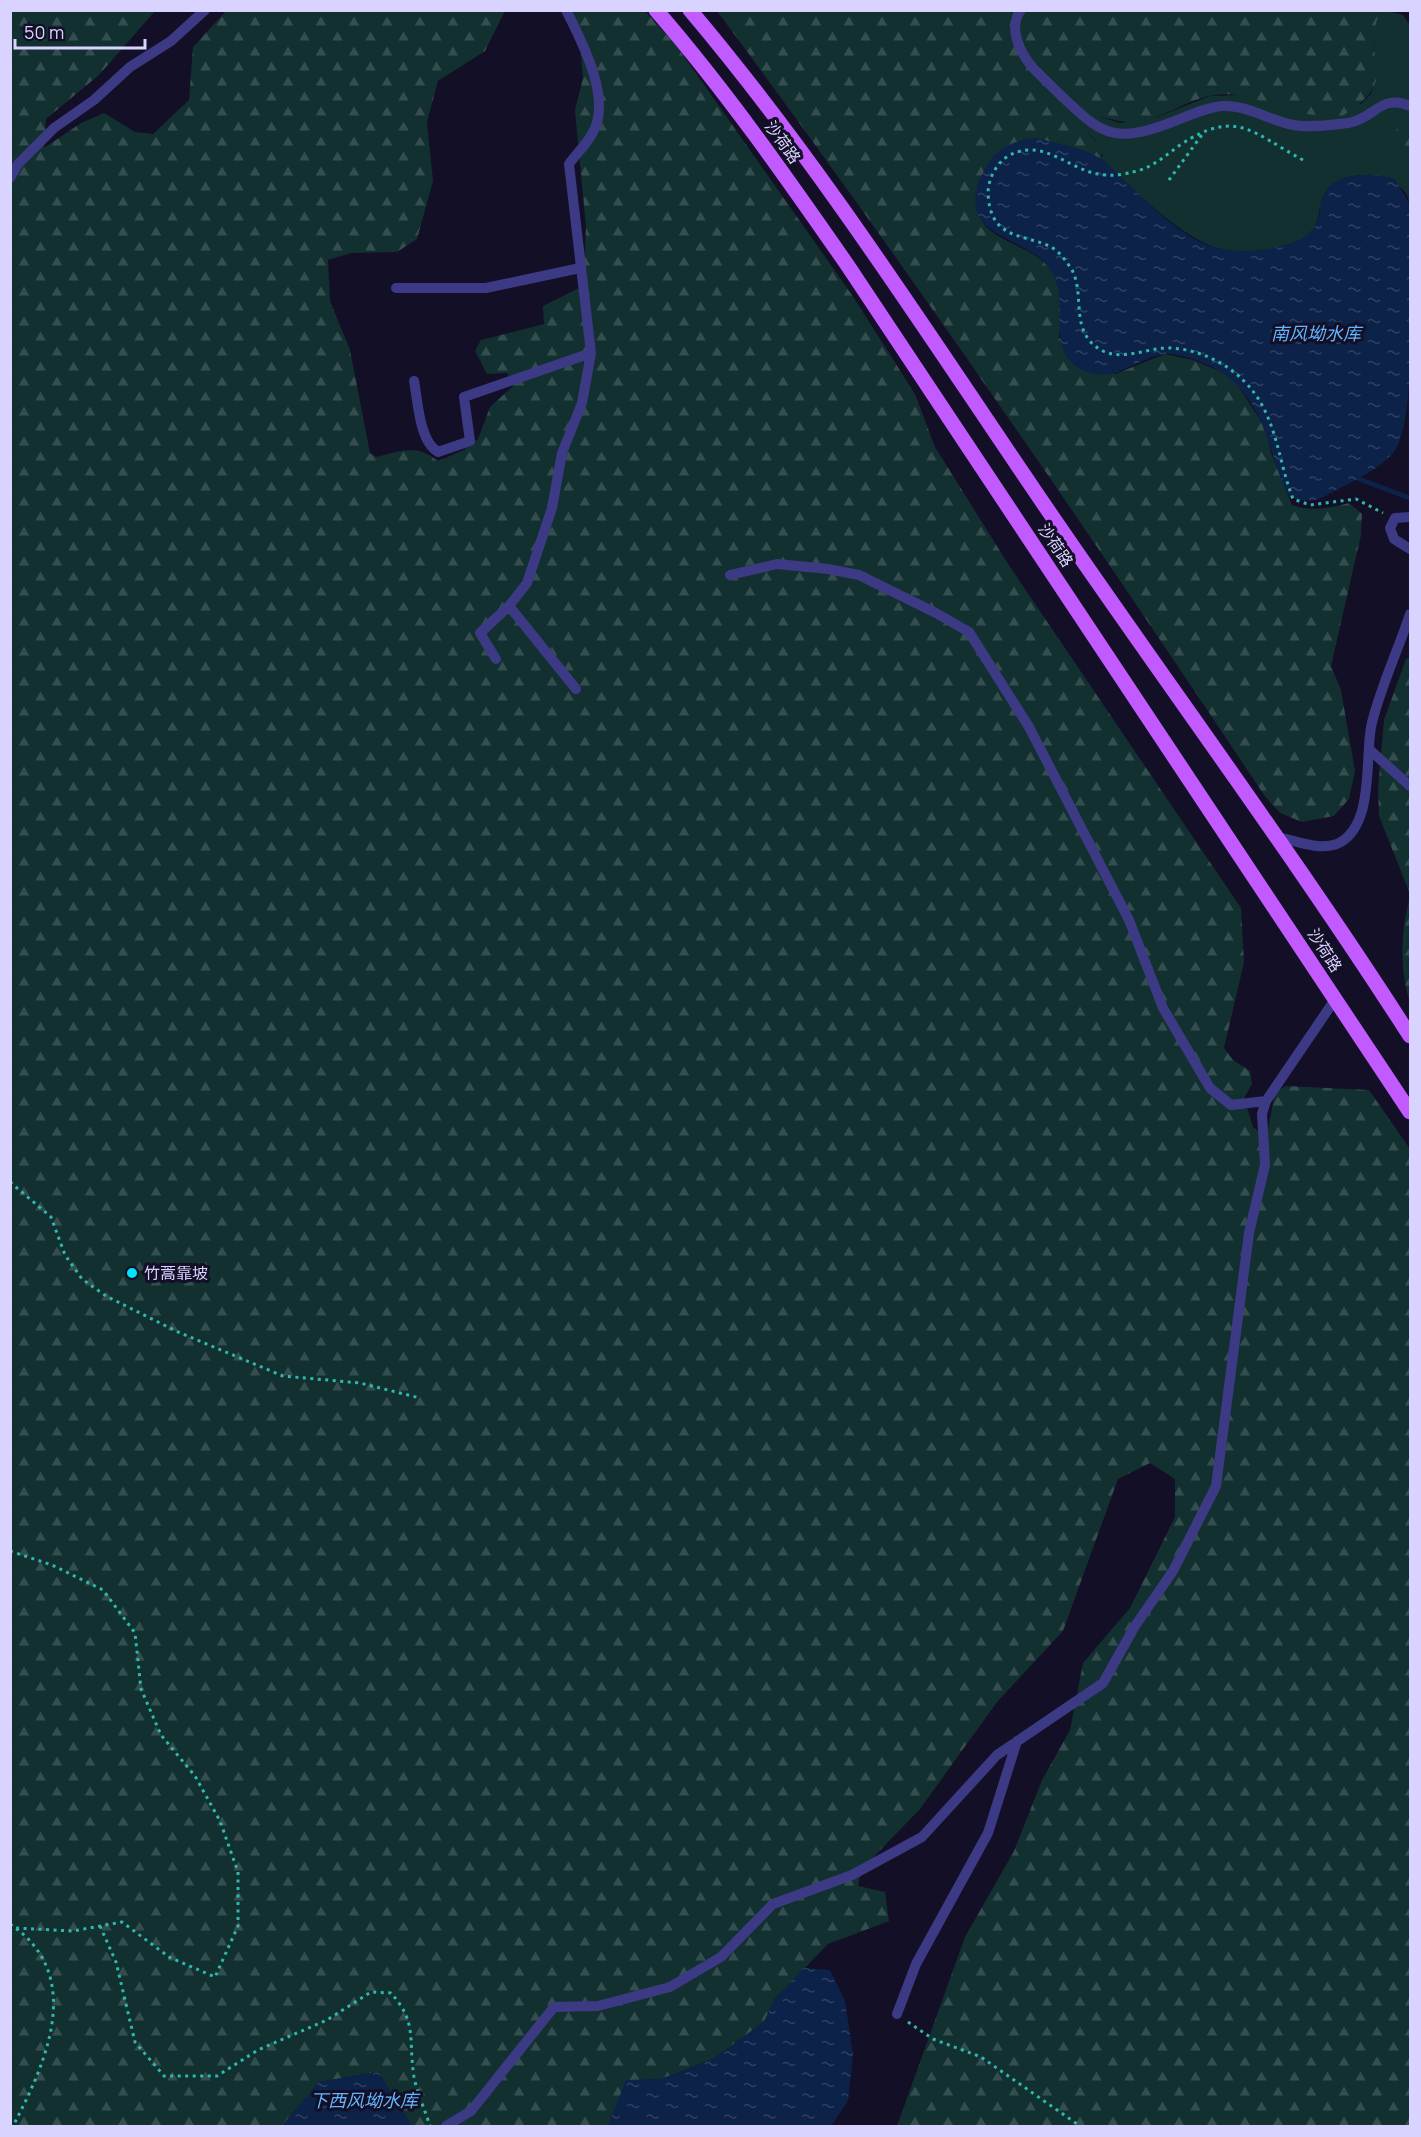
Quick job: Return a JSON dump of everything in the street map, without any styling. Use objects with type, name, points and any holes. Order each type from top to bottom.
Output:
[{"type":"main road","name":"沙荷路","points":[[656,10],[702,63],[766,147],[848,266],[1410,1112]]},
{"type":"main road","name":"沙荷路","points":[[690,10],[787,129],[1158,671],[1276,837],[1410,1036]]},
{"type":"lane","points":[[10,178],[18,164],[54,128],[94,100],[130,67],[171,41],[205,10]]},
{"type":"lane","points":[[496,659],[480,633],[509,606],[527,583],[552,508],[562,453],[582,403],[591,353],[568,164],[594,133],[600,103],[587,52],[566,10]]},
{"type":"lane","points":[[1021,10],[1015,23],[1016,35],[1021,50],[1032,67],[1086,120],[1108,132],[1133,134],[1223,106],[1295,126],[1309,126],[1350,122],[1388,102],[1410,106]]},
{"type":"lane","points":[[396,288],[486,288],[580,268]]},
{"type":"lane","points":[[414,381],[425,435],[431,448],[438,452],[470,441],[464,397],[591,353]]},
{"type":"lane","points":[[1410,518],[1392,519],[1390,528],[1394,539],[1410,549]]},
{"type":"lane","points":[[730,575],[777,564],[828,569],[859,575],[969,632],[1034,738],[1129,920],[1163,1008],[1210,1088],[1231,1105],[1266,1101]]},
{"type":"lane","points":[[509,606],[576,689]]},
{"type":"lane","points":[[1276,837],[1323,846],[1336,844],[1349,837],[1355,829],[1363,806],[1371,751],[1371,728],[1410,614]]},
{"type":"lane","points":[[1371,751],[1410,786]]},
{"type":"lane","points":[[446,2127],[471,2111],[554,2007],[598,2006],[670,1987],[721,1957],[773,1904],[852,1875],[922,1837],[997,1755],[1103,1683],[1135,1626],[1173,1571],[1216,1486],[1249,1233],[1265,1165],[1262,1114],[1266,1101],[1336,998]]},
{"type":"lane","points":[[897,2014],[916,1964],[988,1833],[1017,1742]]},
{"type":"path","points":[[1303,160],[1240,127],[1226,124],[1205,130],[1160,160],[1141,170],[1125,174],[1105,175],[1086,171],[1038,149],[1010,154],[999,164],[990,179],[988,198],[993,217],[1006,232],[1053,248],[1065,260],[1075,278],[1080,324],[1089,340],[1104,352],[1127,355],[1158,348],[1182,349],[1218,362],[1244,381],[1270,417],[1293,499],[1310,505],[1356,499],[1392,519]]},
{"type":"path","points":[[1169,180],[1205,130]]},
{"type":"path","points":[[10,1182],[23,1190],[51,1217],[65,1255],[82,1279],[106,1296],[178,1332],[283,1376],[360,1383],[420,1398]]},
{"type":"path","points":[[10,1551],[52,1566],[103,1590],[135,1633],[141,1689],[161,1735],[195,1776],[220,1821],[238,1872],[238,1926],[215,1977],[169,1957],[122,1922],[73,1931],[15,1928]]},
{"type":"path","points":[[10,1924],[23,1933],[48,1967],[55,1998],[51,2035],[37,2076],[14,2127]]},
{"type":"path","points":[[100,1926],[116,1962],[135,2042],[164,2076],[217,2076],[258,2050],[327,2020],[371,1992],[391,1993],[405,2008],[414,2077],[430,2127]]},
{"type":"path","points":[[897,2014],[933,2038],[981,2058],[1080,2127]]},
{"type":"green space","points":[[11,11],[155,11],[99,75],[46,119],[44,148],[81,123],[104,113],[135,132],[153,134],[189,100],[193,47],[226,11],[505,11],[485,51],[438,81],[427,122],[433,181],[417,239],[397,252],[351,253],[328,260],[330,301],[350,350],[370,453],[376,457],[415,450],[430,455],[438,461],[464,450],[478,439],[490,407],[513,386],[507,373],[487,374],[475,351],[481,340],[544,324],[543,306],[583,286],[586,227],[575,110],[583,78],[580,45],[571,11],[645,11],[676,45],[852,295],[915,394],[935,447],[1010,567],[1241,908],[1244,962],[1224,1048],[1233,1060],[1250,1071],[1252,1084],[1244,1098],[1253,1127],[1260,1132],[1268,1129],[1275,1092],[1286,1086],[1369,1090],[1410,1149],[1410,2126],[897,2126],[965,1937],[1014,1851],[1042,1780],[1070,1730],[1083,1663],[1130,1608],[1175,1517],[1175,1479],[1150,1463],[1118,1479],[1063,1631],[997,1702],[920,1809],[861,1870],[858,1886],[885,1892],[889,1921],[828,1944],[774,2000],[764,2022],[713,2059],[661,2079],[626,2081],[608,2126],[412,2126],[378,2072],[319,2082],[282,2126],[11,2126]]},
{"type":"green space","points":[[717,11],[1387,11],[1379,14],[1375,31],[1376,80],[1371,91],[1360,103],[1341,117],[1295,112],[1243,96],[1221,94],[1199,99],[1154,118],[1135,122],[1090,116],[1086,117],[1087,132],[1103,149],[1101,159],[1035,138],[978,183],[977,195],[979,215],[986,226],[1034,255],[1046,264],[1055,276],[1061,303],[1059,338],[1115,374],[1165,354],[1193,360],[1222,372],[1237,384],[1266,429],[1271,453],[1292,505],[1314,509],[1349,503],[1362,514],[1361,535],[1331,666],[1341,690],[1355,771],[1349,799],[1334,816],[1302,822],[1280,813],[1264,795],[1131,596],[995,399],[858,204]]},
{"type":"green space","points":[[1387,11],[1403,15],[1410,25],[1410,204],[1404,191],[1386,179],[1362,175],[1351,177],[1330,186],[1324,195],[1315,226],[1298,241],[1267,250],[1225,250],[1192,236],[1159,212],[1101,159],[1103,155],[1096,141],[1087,132],[1086,116],[1091,114],[1120,123],[1157,117],[1210,96],[1238,95],[1256,98],[1293,111],[1361,104],[1371,94],[1377,78],[1373,30],[1379,14]]},
{"type":"green space","points":[[1410,122],[1410,151],[1403,148],[1395,135],[1397,129]]},
{"type":"green space","points":[[1410,657],[1410,894],[1379,816],[1378,789],[1384,720],[1406,659]]},
{"type":"green space","points":[[1410,897],[1410,1002],[1404,977],[1402,950]]},
{"type":"water","name":"南风坳水库","points":[[1035,138],[1077,148],[1100,158],[1173,224],[1199,241],[1227,250],[1249,251],[1273,248],[1305,236],[1316,225],[1324,195],[1337,181],[1366,175],[1394,178],[1410,204],[1411,334],[1407,408],[1401,436],[1393,453],[1370,472],[1324,497],[1305,501],[1289,496],[1258,415],[1238,387],[1219,370],[1195,360],[1170,354],[1153,357],[1123,370],[1103,375],[1082,370],[1071,362],[1064,352],[1061,340],[1060,301],[1054,276],[1043,262],[1029,251],[985,224],[977,211],[976,194],[988,162],[1005,147]]},
{"type":"water","points":[[804,1968],[830,1970],[845,2001],[853,2054],[848,2101],[831,2126],[608,2126],[626,2080],[661,2079],[713,2059],[764,2022],[774,2000]]},
{"type":"water","name":"下西风坳水库","points":[[378,2072],[412,2126],[282,2126],[319,2082]]},
{"type":"waterway","points":[[1359,479],[1410,498]]},
{"type":"place","name":"竹蒿靠坡","points":[[132,1273]]}]
